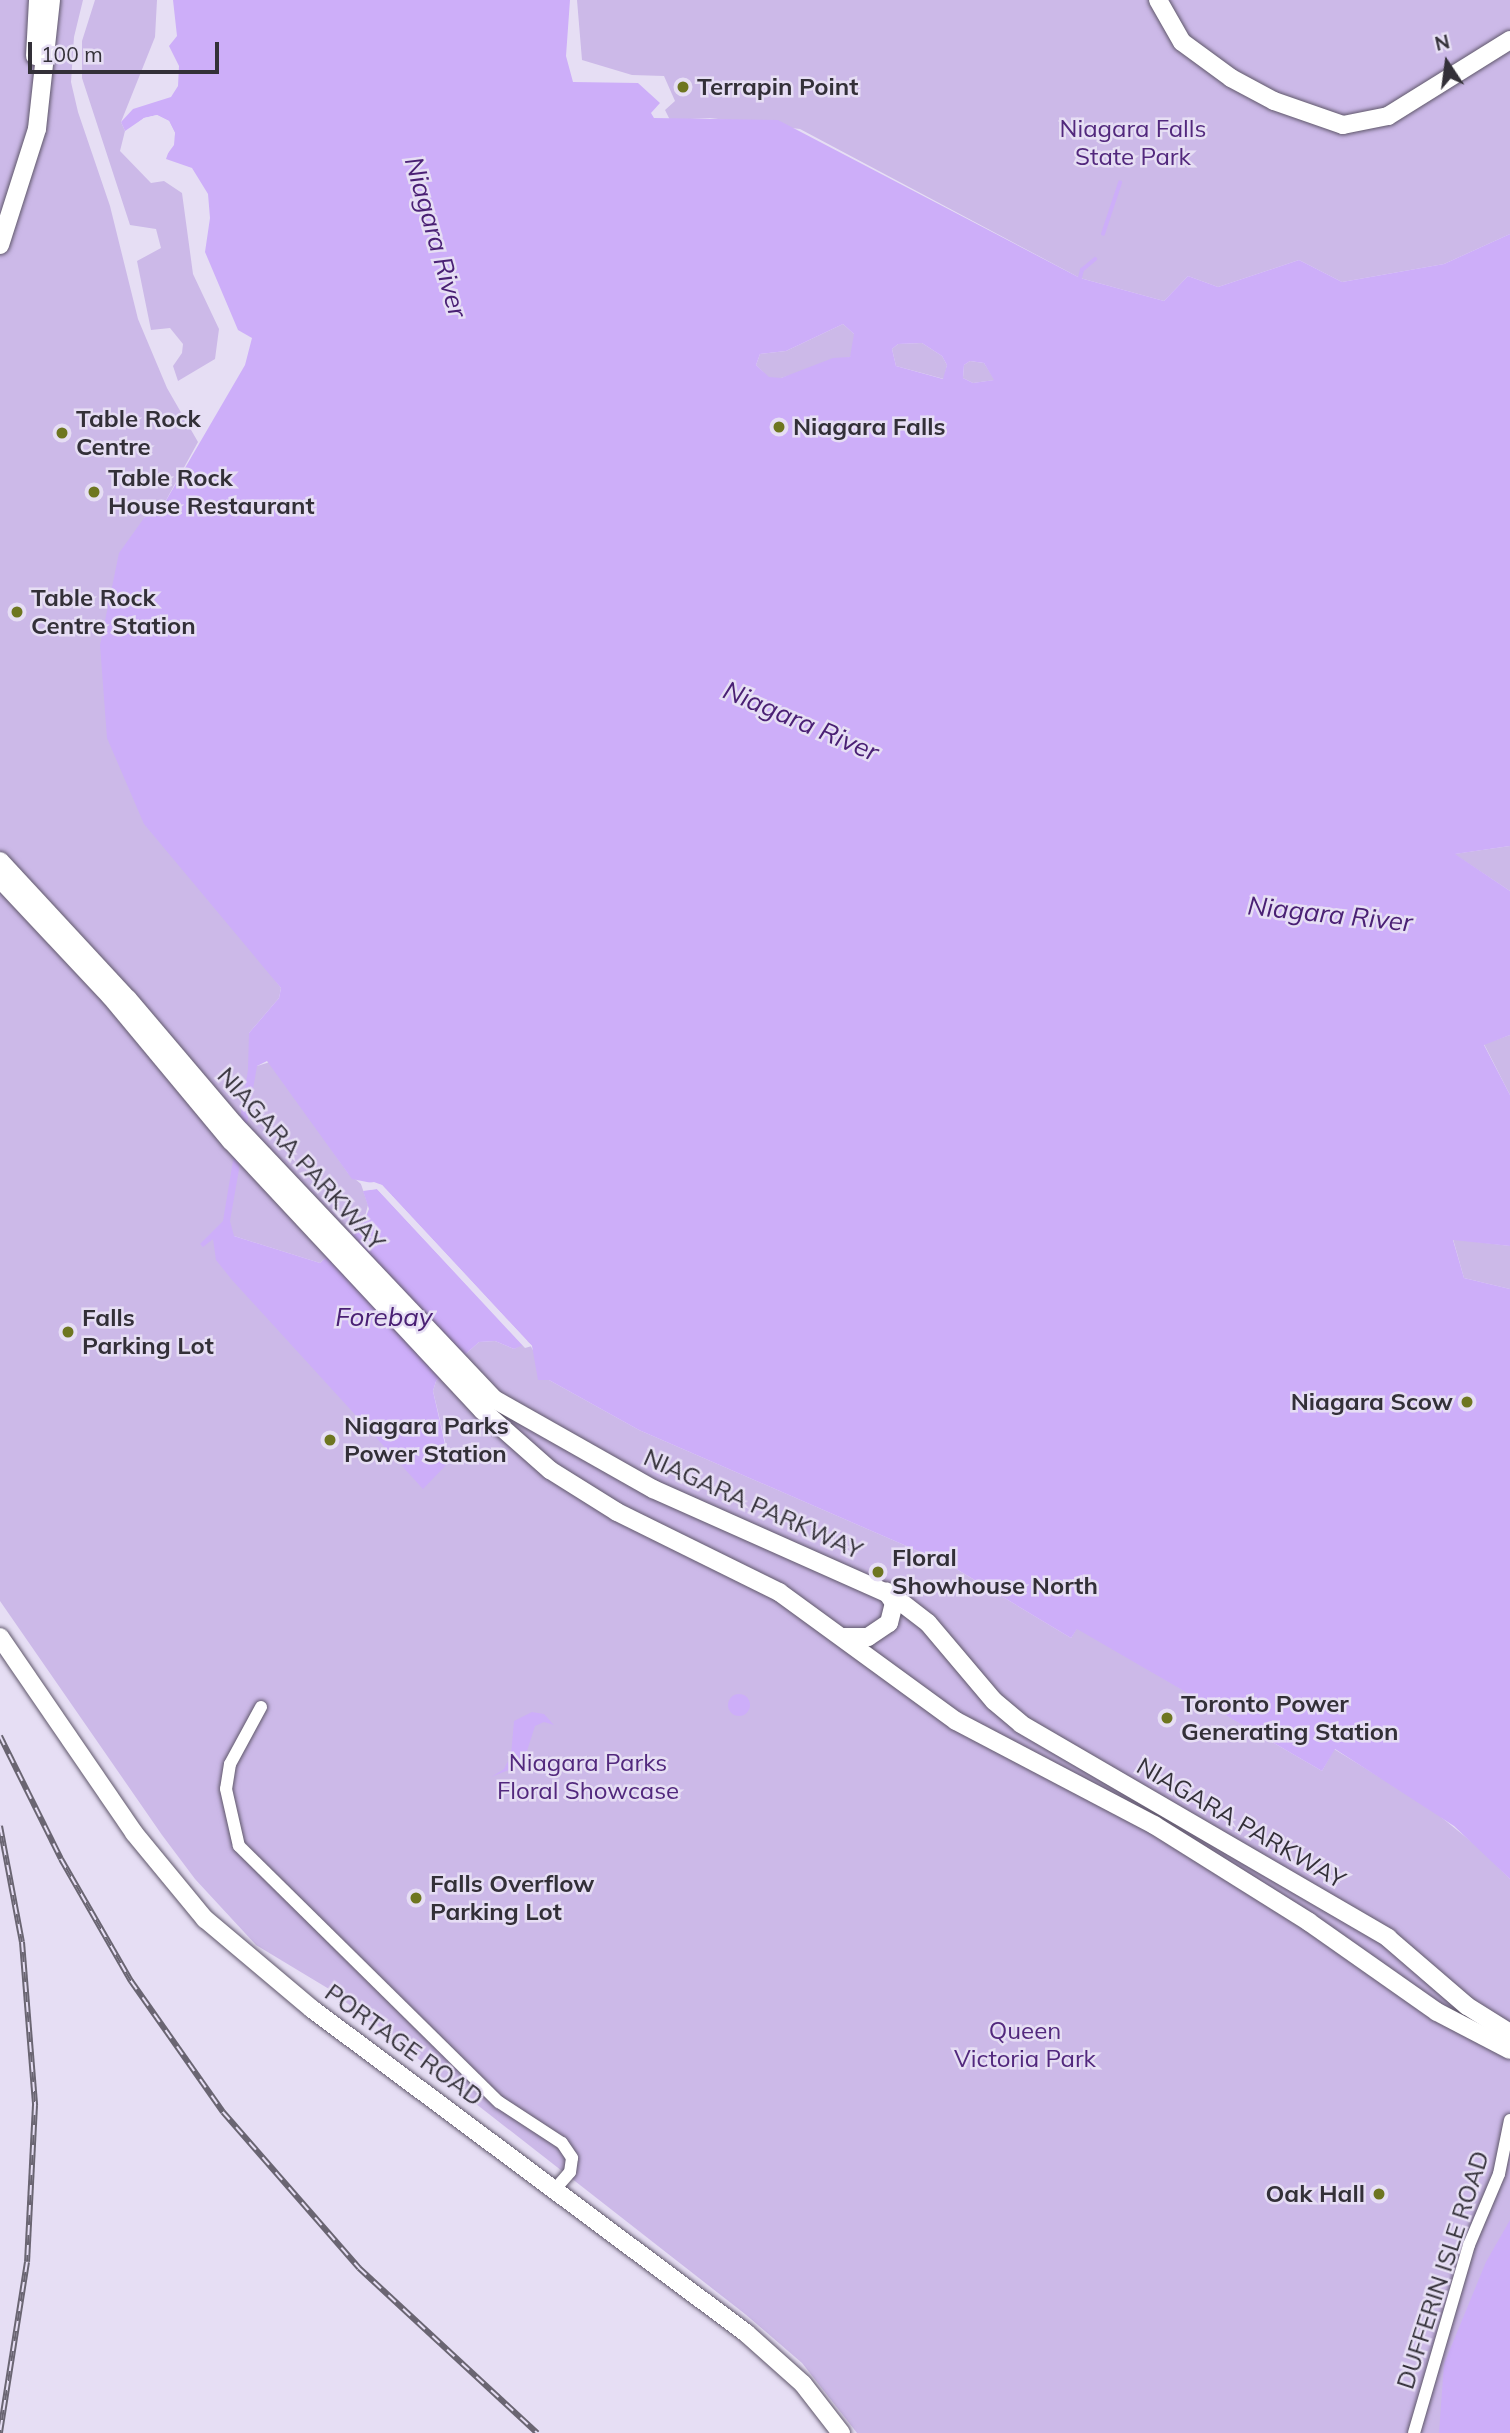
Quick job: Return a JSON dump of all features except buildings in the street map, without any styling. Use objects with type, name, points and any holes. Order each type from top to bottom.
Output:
[{"type":"main road","points":[[0,212],[28,114],[38,0]]},
{"type":"main road","points":[[0,245],[37,129],[51,0]]},
{"type":"main road","points":[[1158,0],[1182,42],[1231,78],[1274,101],[1343,125],[1388,117],[1510,40]]},
{"type":"main road","name":"NIAGARA PARKWAY","points":[[0,861],[121,990],[239,1140]]},
{"type":"main road","name":"NIAGARA PARKWAY","points":[[0,879],[453,1369],[518,1444],[570,1485],[760,1581],[956,1721],[1154,1825],[1309,1922],[1437,2012],[1510,2050]]},
{"type":"main road","name":"NIAGARA PARKWAY","points":[[453,1369],[516,1415],[653,1489],[886,1591],[928,1623],[994,1701],[1021,1724],[1388,1938],[1467,2006],[1510,2033]]},
{"type":"main road","points":[[839,1635],[859,1639],[889,1623],[894,1605],[886,1591]]},
{"type":"main road","name":"PORTAGE ROAD","points":[[0,1637],[134,1833],[205,1919],[313,2009],[724,2316],[803,2384],[841,2433]]},
{"type":"main road","points":[[724,2316],[794,2362],[826,2395],[853,2433]]},
{"type":"street","points":[[261,1707],[230,1764],[226,1789],[239,1846],[499,2102],[562,2143],[572,2158],[570,2172],[556,2188]]},
{"type":"street","name":"DUFFERIN ISLE ROAD","points":[[1414,2433],[1469,2245],[1499,2174],[1510,2120]]},
{"type":"green space","name":"Queen Victoria Park","points":[[0,0],[83,0],[74,37],[71,82],[78,112],[110,206],[138,319],[167,388],[198,442],[164,504],[144,518],[272,976],[281,988],[279,998],[249,1033],[249,1062],[257,1066],[270,1062],[348,1173],[361,1184],[368,1205],[363,1224],[320,1263],[234,1236],[226,1263],[449,1458],[433,1391],[436,1381],[479,1342],[495,1341],[514,1349],[528,1341],[549,1380],[639,1430],[948,1564],[1071,1638],[1077,1628],[1322,1771],[1334,1749],[1431,1809],[1478,1847],[1510,1879],[1510,2433],[857,2433],[802,2363],[745,2314],[329,1989],[256,1945],[195,1879],[162,1835],[0,1601]]},
{"type":"green space","points":[[95,0],[157,0],[155,37],[121,122],[125,131],[120,151],[151,183],[164,181],[182,193],[193,274],[219,329],[215,359],[178,381],[173,366],[182,353],[183,344],[170,328],[151,330],[137,261],[161,248],[156,229],[130,225],[82,78],[82,41]]},
{"type":"green space","name":"Niagara Falls State Park","points":[[577,0],[1510,0],[1510,234],[1444,264],[1342,282],[1299,260],[1218,287],[1188,276],[1164,301],[1080,278],[800,129],[710,118],[670,120],[665,110],[675,101],[664,76],[632,75],[582,60]]},
{"type":"green space","points":[[843,324],[854,334],[854,353],[850,357],[781,378],[769,378],[756,365],[760,354],[786,351]]},
{"type":"green space","points":[[922,343],[942,356],[947,365],[944,379],[896,366],[892,349],[898,344]]},
{"type":"green space","points":[[970,361],[984,363],[995,380],[973,383],[963,378],[964,365]]},
{"type":"green space","points":[[1510,846],[1510,891],[1454,854]]},
{"type":"green space","points":[[1510,1035],[1510,1095],[1484,1044]]},
{"type":"green space","points":[[1453,1239],[1510,1246],[1510,1289],[1464,1278]]},
{"type":"water","points":[[173,0],[570,0],[566,56],[573,82],[638,83],[660,103],[651,113],[654,118],[778,120],[1080,278],[1164,301],[1188,276],[1218,287],[1299,260],[1342,282],[1444,264],[1510,234],[1510,846],[1455,854],[1510,891],[1510,1035],[1484,1045],[1510,1095],[1510,1246],[1453,1240],[1464,1278],[1510,1289],[1510,1879],[1454,1826],[1335,1749],[1322,1771],[1077,1629],[1071,1638],[948,1564],[639,1430],[549,1380],[538,1380],[532,1346],[382,1185],[352,1179],[267,1061],[257,1066],[230,1221],[234,1236],[320,1263],[363,1224],[369,1209],[363,1191],[377,1189],[523,1345],[514,1349],[495,1341],[479,1342],[436,1381],[433,1391],[449,1462],[423,1489],[232,1280],[216,1260],[213,1239],[203,1247],[200,1244],[223,1221],[248,1070],[249,1033],[279,998],[281,988],[144,824],[107,738],[100,645],[119,553],[144,518],[164,504],[245,365],[252,338],[238,330],[205,252],[210,218],[208,194],[192,168],[166,159],[175,133],[169,121],[157,115],[144,118],[125,131],[121,122],[133,109],[171,97],[178,86],[179,66],[169,46],[177,36]],"holes":[[[843,324],[854,334],[850,357],[833,358],[781,378],[769,377],[756,365],[760,354],[786,351]],[[922,343],[942,356],[947,365],[943,379],[896,366],[892,349],[898,344]],[[970,361],[984,363],[994,380],[973,383],[963,378],[964,365]]]},
{"type":"water","points":[[739,1694],[749,1701],[750,1705],[743,1715],[739,1716],[729,1709],[728,1705],[735,1695]]},
{"type":"water","points":[[532,1712],[544,1714],[554,1725],[544,1722],[535,1726],[527,1751],[514,1768],[491,1777],[504,1769],[511,1755],[514,1721]]},
{"type":"water","points":[[1510,2220],[1510,2433],[1439,2433],[1444,2364],[1486,2262]]},
{"type":"pier","points":[[157,115],[169,121],[175,133],[174,145],[163,160],[171,144],[167,124],[145,121],[124,134],[144,118]]},
{"type":"pier","points":[[374,1182],[382,1185],[532,1346],[525,1348],[377,1189],[365,1190],[361,1184]]},
{"type":"waterway","points":[[1103,234],[1120,183]]},
{"type":"waterway","points":[[1080,278],[1082,270],[1095,259]]},
{"type":"railway","points":[[0,1736],[61,1859],[131,1981],[223,2112],[359,2268],[537,2433]]},
{"type":"railway","points":[[0,1826],[22,1942],[35,2105],[27,2262],[0,2433]]},
{"type":"place","name":"Terrapin Point","points":[[683,87]]},
{"type":"place","name":"Niagara Falls","points":[[779,427]]},
{"type":"place","name":"Table Rock Centre","points":[[62,433]]},
{"type":"place","name":"Table Rock House Restaurant","points":[[94,492]]},
{"type":"place","name":"Table Rock Centre Station","points":[[17,612]]},
{"type":"place","name":"Falls Parking Lot","points":[[68,1332]]},
{"type":"place","name":"Niagara Scow","points":[[1467,1402]]},
{"type":"place","name":"Niagara Parks Power Station","points":[[330,1440]]},
{"type":"place","name":"Floral Showhouse North","points":[[878,1572]]},
{"type":"place","name":"Toronto Power Generating Station","points":[[1167,1718]]},
{"type":"place","name":"Falls Overflow Parking Lot","points":[[416,1898]]},
{"type":"place","name":"Oak Hall","points":[[1379,2194]]},
{"type":"water label","name":"Niagara River","points":[[436,237]]},
{"type":"water label","name":"Niagara River","points":[[801,721]]},
{"type":"water label","name":"Niagara River","points":[[1330,914]]},
{"type":"water label","name":"Forebay","points":[[384,1317]]},
{"type":"park label","name":"Niagara Parks Floral Showcase","points":[[588,1777]]}]
